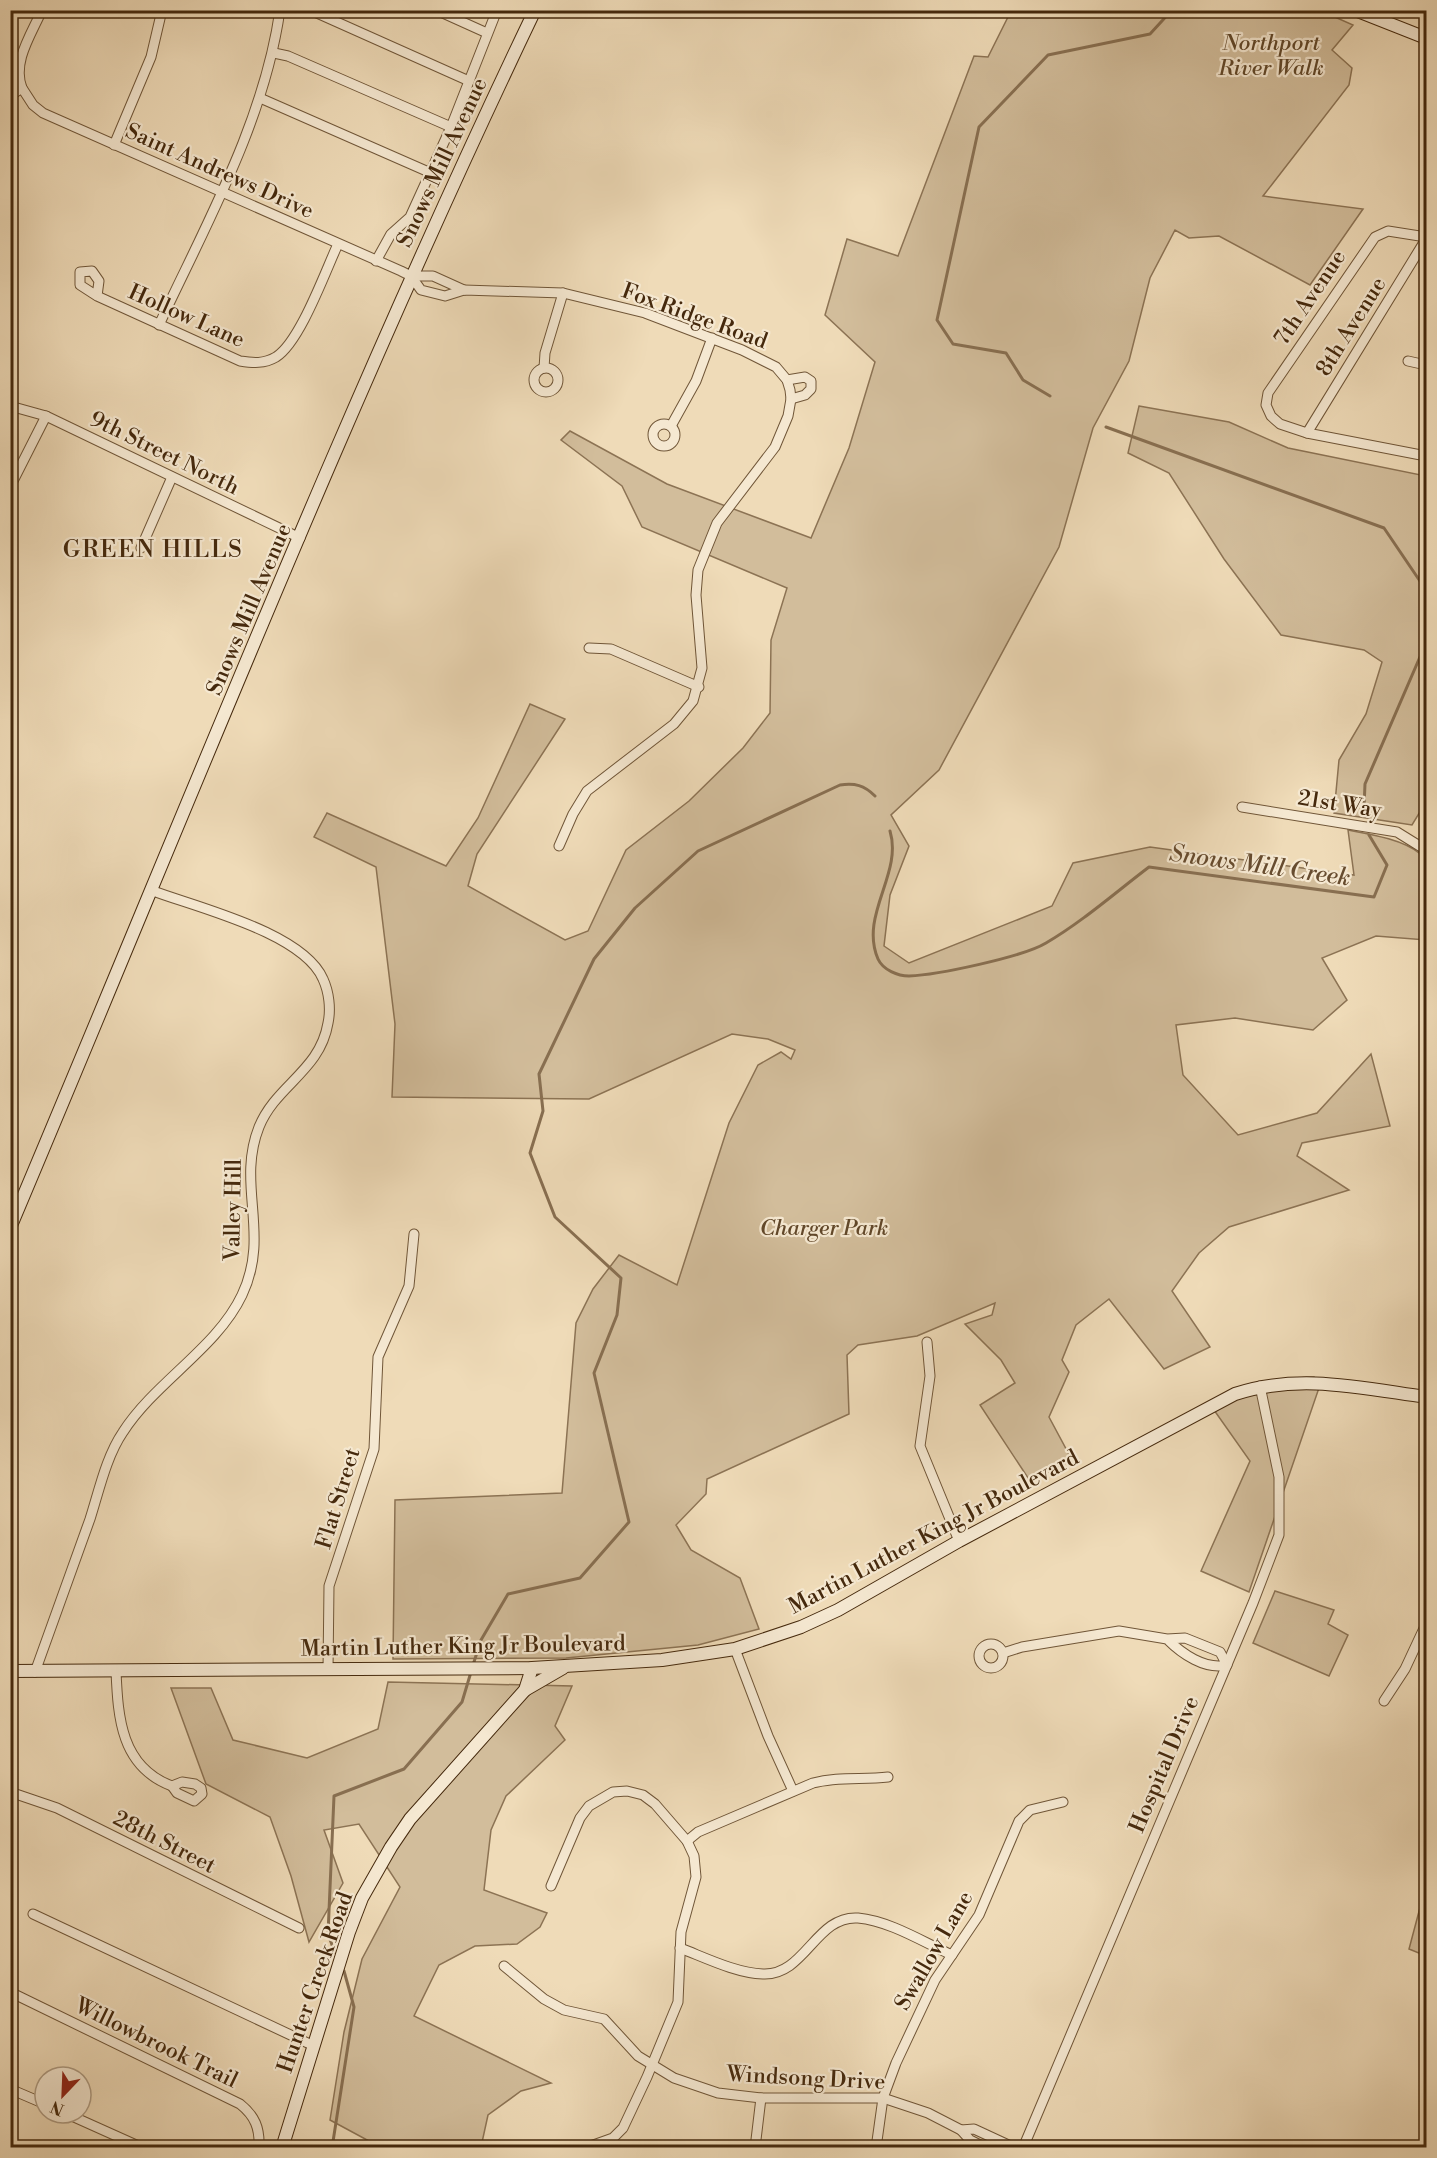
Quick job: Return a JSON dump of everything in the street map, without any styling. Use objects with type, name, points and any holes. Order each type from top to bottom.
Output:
[{"type":"main road","name":"Snows Mill Avenue","points":[[10,1228],[411,276],[535,10]]},
{"type":"main road","points":[[1355,10],[1426,38]]},
{"type":"main road","name":"Martin Luther King Jr Boulevard","points":[[10,1671],[531,1668],[662,1660],[735,1649],[801,1628],[1204,1408],[1260,1386],[1288,1382],[1330,1382],[1426,1396]]},
{"type":"main road","points":[[525,1690],[569,1665]]},
{"type":"main road","name":"Hunter Creek Road","points":[[282,2148],[349,1932],[362,1898],[391,1847],[410,1820],[525,1690],[531,1668]]},
{"type":"street","points":[[10,96],[22,88],[18,78],[19,66],[42,10]]},
{"type":"street","points":[[114,145],[151,57],[162,10]]},
{"type":"street","points":[[159,325],[221,191],[260,98],[274,53],[280,10]]},
{"type":"street","points":[[310,10],[469,81]]},
{"type":"street","points":[[436,10],[488,33]]},
{"type":"street","points":[[376,261],[391,234],[410,217],[451,127],[497,10]]},
{"type":"street","points":[[274,53],[288,56],[451,127]]},
{"type":"street","name":"Saint Andrews Drive","points":[[22,88],[33,105],[43,112],[411,276]]},
{"type":"street","points":[[260,98],[431,173]]},
{"type":"street","name":"7th Avenue","points":[[1307,433],[1280,424],[1271,416],[1266,405],[1268,393],[1374,237],[1388,231],[1426,238]]},
{"type":"street","name":"8th Avenue","points":[[1307,433],[1426,238]]},
{"type":"street","name":"Hollow Lane","points":[[97,296],[240,361],[265,362],[281,353],[293,339],[338,244]]},
{"type":"street","name":"Fox Ridge Road","points":[[464,290],[426,274],[411,276],[421,290],[445,296],[464,290],[563,293],[645,313],[712,338],[776,367],[787,380]]},
{"type":"street","points":[[544,368],[545,353],[563,293]]},
{"type":"street","points":[[671,426],[696,381],[712,338]]},
{"type":"street","points":[[1408,361],[1426,365]]},
{"type":"street","points":[[559,846],[573,814],[587,791],[679,719],[693,701],[699,687],[702,657],[696,596],[698,570],[717,524],[775,447],[788,417],[791,399],[787,380],[805,377],[811,381],[811,389],[805,395],[791,399]]},
{"type":"street","name":"9th Street North","points":[[10,406],[46,416],[300,538]]},
{"type":"street","points":[[10,487],[46,416]]},
{"type":"street","points":[[1307,433],[1426,456]]},
{"type":"street","points":[[141,548],[172,477]]},
{"type":"street","points":[[589,648],[611,649],[699,687]]},
{"type":"street","name":"21st Way","points":[[1242,807],[1397,832],[1426,850]]},
{"type":"street","name":"Valley Hill","points":[[35,1672],[121,1434],[159,1389],[229,1317],[242,1296],[255,1249],[256,1231],[250,1175],[254,1143],[265,1115],[311,1064],[322,1048],[330,1016],[329,997],[323,979],[302,952],[285,940],[153,891]]},
{"type":"street","name":"Flat Street","points":[[328,1670],[329,1586],[374,1449],[378,1357],[409,1286],[414,1234]]},
{"type":"street","points":[[927,1342],[930,1376],[920,1446],[958,1541]]},
{"type":"street","name":"Hospital Drive","points":[[1023,2148],[1227,1665],[1279,1535],[1279,1477],[1260,1386]]},
{"type":"street","points":[[1384,1701],[1405,1670],[1426,1624]]},
{"type":"street","points":[[1003,1653],[1022,1647],[1119,1631],[1167,1639],[1185,1638],[1220,1652],[1227,1665],[1215,1668],[1179,1651],[1167,1639]]},
{"type":"street","points":[[735,1649],[768,1736],[793,1791]]},
{"type":"street","points":[[116,1671],[118,1712],[123,1737],[134,1759],[153,1776],[172,1786]]},
{"type":"street","points":[[687,1841],[698,1832],[793,1791],[829,1779],[865,1780],[888,1777]]},
{"type":"street","points":[[550,1886],[580,1818],[589,1806],[613,1792],[627,1791],[643,1795],[666,1815],[687,1841],[694,1856],[696,1877],[683,1917],[678,2002],[652,2066],[622,2128],[613,2138],[585,2148]]},
{"type":"street","name":"28th Street","points":[[10,1792],[57,1808],[299,1928]]},
{"type":"street","name":"Swallow Lane","points":[[876,2148],[883,2098],[921,2006],[979,1915],[1019,1821],[1030,1810],[1064,1802]]},
{"type":"street","points":[[33,1914],[314,2046]]},
{"type":"street","points":[[680,1948],[739,1969],[764,1974],[776,1972],[793,1962],[833,1924],[858,1918],[883,1924],[952,1955]]},
{"type":"street","name":"Windsong Drive","points":[[504,1966],[544,1999],[564,2010],[604,2019],[638,2056],[674,2078],[718,2093],[761,2098],[883,2098],[928,2113],[961,2130],[970,2140],[987,2148]]},
{"type":"street","name":"Willowbrook Trail","points":[[10,1992],[240,2104],[250,2112],[257,2123],[259,2148]]},
{"type":"street","points":[[10,2089],[33,2099]]},
{"type":"street","points":[[755,2148],[761,2098]]},
{"type":"street","points":[[92,2125],[143,2148]]},
{"type":"street","name":"Windsong Drive","points":[[961,2130],[974,2129],[1015,2148]]},
{"type":"green space","points":[[1319,10],[1353,25],[1332,50],[1352,68],[1349,85],[1263,196],[1363,209],[1310,285],[1219,236],[1189,238],[1175,230],[1150,278],[1129,361],[1093,428],[1059,547],[939,770],[891,815],[909,846],[890,895],[884,946],[909,963],[1052,906],[1073,863],[1150,847],[1354,875],[1348,830],[1404,844],[1419,853],[1426,869],[1426,940],[1376,936],[1322,958],[1347,1000],[1313,1030],[1235,1018],[1176,1025],[1183,1075],[1238,1135],[1317,1113],[1371,1054],[1390,1126],[1302,1143],[1297,1156],[1349,1190],[1229,1227],[1199,1253],[1172,1291],[1210,1347],[1164,1369],[1109,1299],[1076,1325],[1062,1360],[1069,1372],[1049,1417],[1072,1460],[1030,1481],[980,1405],[1015,1383],[1001,1360],[965,1324],[992,1315],[995,1303],[917,1336],[858,1345],[847,1355],[849,1414],[707,1479],[706,1494],[676,1525],[691,1550],[740,1578],[759,1629],[698,1645],[566,1658],[393,1659],[395,1500],[562,1493],[576,1323],[593,1289],[619,1255],[677,1285],[729,1123],[758,1065],[781,1052],[791,1059],[795,1050],[768,1039],[732,1034],[589,1099],[392,1097],[395,1024],[376,867],[314,837],[327,813],[446,866],[478,818],[530,704],[565,719],[477,854],[468,886],[565,940],[588,931],[626,850],[689,801],[743,748],[770,713],[771,640],[787,588],[642,527],[622,486],[561,440],[570,431],[667,484],[811,538],[849,448],[875,362],[825,315],[847,239],[898,256],[974,56],[988,57],[1011,11]]},
{"type":"green space","points":[[1139,406],[1229,422],[1288,448],[1426,476],[1426,802],[1412,825],[1334,813],[1339,760],[1366,714],[1382,662],[1364,650],[1281,635],[1224,559],[1169,473],[1128,453]]},
{"type":"green space","points":[[1314,1377],[1320,1385],[1249,1592],[1201,1571],[1250,1461],[1214,1410],[1279,1379]]},
{"type":"green space","points":[[1275,1591],[1334,1610],[1328,1624],[1348,1635],[1329,1676],[1253,1643]]},
{"type":"green space","points":[[388,1682],[572,1686],[555,1726],[565,1740],[506,1796],[491,1830],[484,1890],[547,1913],[540,1927],[517,1944],[475,1946],[439,1965],[414,2016],[551,2083],[521,2091],[488,2115],[481,2147],[380,2147],[330,2120],[344,2032],[362,1959],[400,1887],[359,1824],[324,1830],[343,1883],[309,1942],[291,1876],[270,1817],[206,1784],[171,1688],[211,1688],[233,1740],[307,1758],[378,1729]]},
{"type":"green space","points":[[1426,1885],[1426,1956],[1409,1949]]},
{"type":"waterway","name":"Snows Mill Creek","points":[[1050,396],[1023,380],[1006,353],[953,344],[937,320],[979,127],[1048,55],[1150,34],[1172,10]]},
{"type":"waterway","name":"Snows Mill Creek","points":[[1106,427],[1384,528],[1426,590]]},
{"type":"waterway","name":"Snows Mill Creek","points":[[1364,807],[1365,784],[1426,643]]},
{"type":"waterway","name":"Snows Mill Creek","points":[[473,1665],[481,1640],[508,1594],[580,1578],[629,1522],[594,1373],[617,1315],[621,1278],[555,1217],[530,1153],[543,1111],[539,1074],[594,959],[635,908],[698,851],[840,785],[859,786],[875,796]]},
{"type":"waterway","name":"Snows Mill Creek","points":[[890,831],[891,863],[877,911],[874,943],[878,959],[883,966],[896,974],[909,976],[979,964],[1035,948],[1073,926],[1149,867],[1374,897],[1387,865],[1369,835]]},
{"type":"waterway","name":"Snows Mill Creek","points":[[335,1953],[328,1934],[334,1796],[404,1769],[462,1702],[471,1672]]},
{"type":"waterway","name":"Snows Mill Creek","points":[[332,2148],[354,2007],[344,1971]]},
{"type":"district","name":"GREEN HILLS","points":[[153,549]]},
{"type":"park label","name":"Northport River Walk","points":[[1271,54]]},
{"type":"park label","name":"Charger Park","points":[[824,1227]]}]
